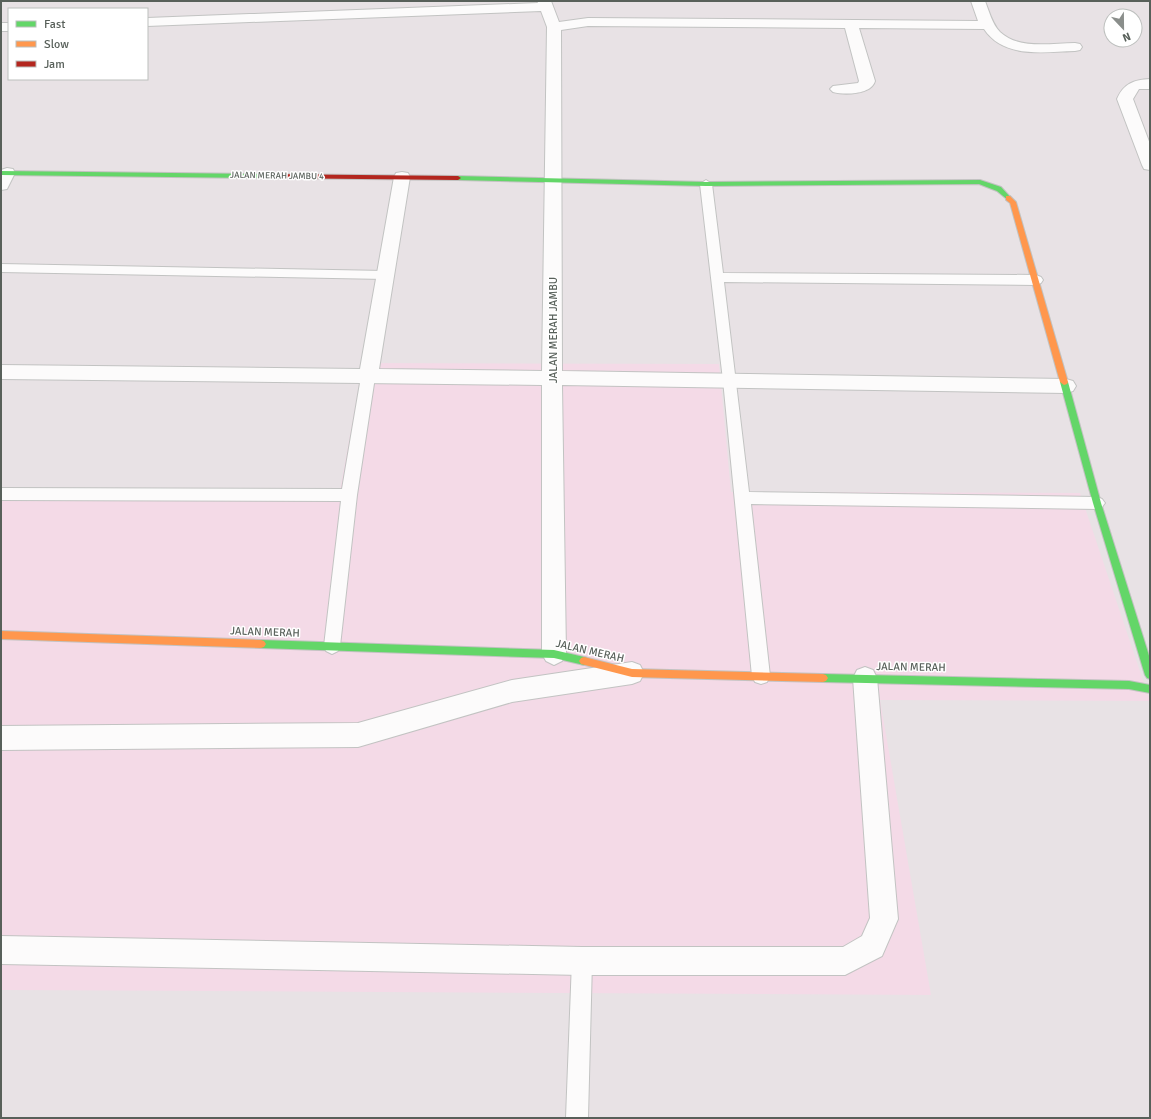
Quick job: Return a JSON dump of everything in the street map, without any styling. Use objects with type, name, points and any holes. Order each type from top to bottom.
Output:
[{"type":"street","points":[[978,1],[987,25],[1000,40],[1010,45],[1022,47],[1075,47]]},
{"type":"street","points":[[148,22],[545,4]]},
{"type":"street","name":"JALAN MERAH JAMBU","points":[[545,4],[554,27],[552,378],[554,654]]},
{"type":"street","points":[[554,27],[588,22],[987,25]]},
{"type":"street","points":[[838,89],[861,87],[866,85],[867,81],[851,24]]},
{"type":"street","points":[[1150,84],[1138,84],[1129,90],[1125,99],[1150,165]]},
{"type":"street","name":"JALAN MERAH JAMBU 4","points":[[3,177],[402,177],[706,184],[980,182],[999,189],[1013,202],[1066,386],[1097,503],[1150,675]]},
{"type":"street","points":[[368,377],[402,177]]},
{"type":"street","points":[[1,372],[730,380],[1066,386]]},
{"type":"street","name":"JALAN MERAH","points":[[1,635],[554,654],[632,673],[1129,684],[1150,689]]},
{"type":"street","points":[[1,738],[358,734],[512,691],[632,673]]},
{"type":"street","points":[[1,950],[582,961],[845,961],[872,946],[884,919],[866,678]]},
{"type":"lane","points":[[706,184],[730,380],[761,676]]},
{"type":"lane","points":[[1,268],[385,275]]},
{"type":"lane","points":[[717,277],[1036,280]]},
{"type":"lane","points":[[332,646],[350,495],[368,377]]},
{"type":"lane","points":[[1,494],[350,495]]},
{"type":"lane","points":[[742,498],[1097,503]]},
{"type":"lane","points":[[577,1118],[582,961]]},
{"type":"shaded area","points":[[363,363],[719,364],[731,492],[1080,493],[1150,701],[880,700],[931,995],[1,990],[1,489],[340,490]]},
{"type":"traffic: fast","points":[[1,173],[265,176]]},
{"type":"traffic: fast","points":[[458,178],[706,184],[980,182],[999,189],[1008,198]]},
{"type":"traffic: fast","points":[[1064,382],[1097,503],[1150,675]]},
{"type":"traffic: fast","points":[[261,644],[554,654],[584,661]]},
{"type":"traffic: fast","points":[[823,678],[1129,685],[1150,689]]},
{"type":"traffic: slow","points":[[1008,198],[1013,202],[1064,382]]},
{"type":"traffic: slow","points":[[1,635],[261,644]]},
{"type":"traffic: slow","points":[[584,661],[632,673],[823,678]]},
{"type":"traffic: jam","points":[[265,176],[458,178]]}]
